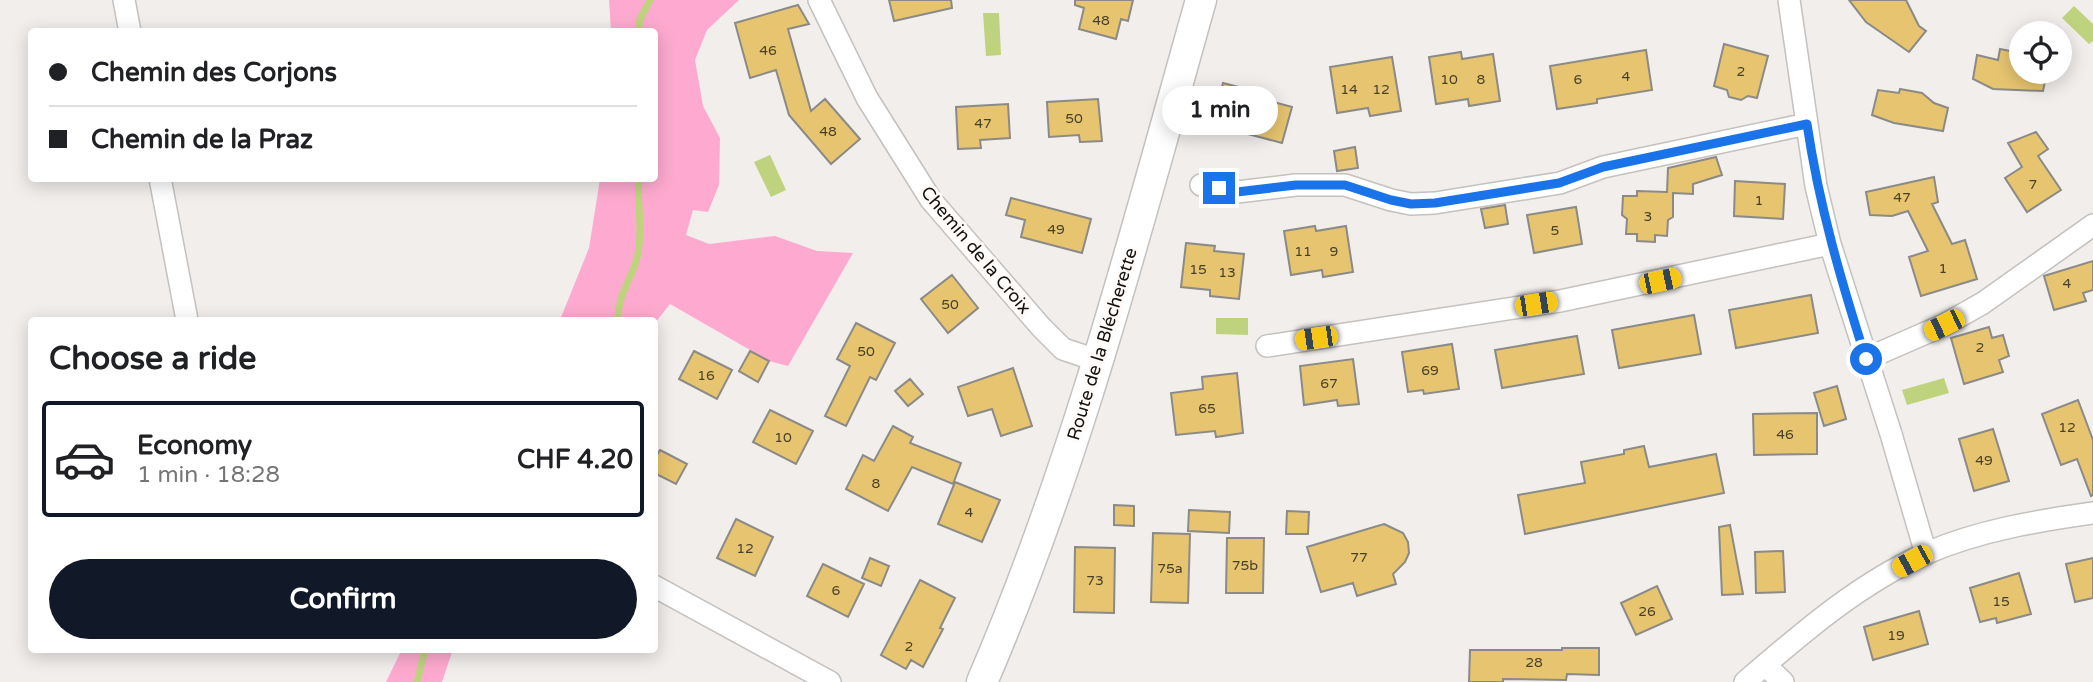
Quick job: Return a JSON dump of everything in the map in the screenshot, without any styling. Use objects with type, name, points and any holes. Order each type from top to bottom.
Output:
[{"type":"main road","name":"Route de la Blécherette","points":[[982,682],[1057,490],[1099,361],[1200,0]]},
{"type":"street","points":[[124,0],[130,28]]},
{"type":"street","name":"Chemin de la Croix","points":[[819,0],[867,98],[931,200],[1063,349],[1099,361]]},
{"type":"street","points":[[1789,0],[1816,186],[1830,244],[1926,554]]},
{"type":"street","points":[[1201,185],[1237,192],[1296,185],[1345,185],[1411,204],[1435,203],[1559,183],[1603,167],[1807,124]]},
{"type":"street","points":[[161,182],[186,317]]},
{"type":"street","points":[[1866,359],[1933,330],[1983,303],[2093,225]]},
{"type":"street","points":[[1267,346],[1560,301],[1830,244]]},
{"type":"street","points":[[1745,682],[1796,637],[1848,598],[1926,554],[2012,527],[2093,513]]},
{"type":"street","points":[[658,588],[830,682]]},
{"type":"street","points":[[1765,664],[1783,682]]},
{"type":"shaded area","points":[[609,0],[739,0],[707,30],[695,60],[703,106],[720,138],[719,185],[708,212],[693,210],[686,235],[709,244],[775,236],[817,251],[853,253],[788,366],[769,361],[670,304],[658,319],[658,317],[561,317],[589,248],[600,182],[658,182],[658,28],[611,28]]},
{"type":"shaded area","points":[[2074,6],[2093,24],[2093,41],[2089,44],[2072,28],[2072,21],[2062,18]]},
{"type":"shaded area","points":[[983,13],[999,13],[1001,55],[986,56]]},
{"type":"shaded area","points":[[770,155],[786,190],[771,197],[754,162]]},
{"type":"shaded area","points":[[1216,318],[1248,318],[1248,335],[1216,334]]},
{"type":"shaded area","points":[[1944,378],[1949,393],[1907,405],[1902,390]]},
{"type":"shaded area","points":[[400,653],[452,653],[442,682],[386,682]]},
{"type":"building","points":[[889,0],[951,0],[952,8],[894,21]]},
{"type":"building","points":[[1075,0],[1133,0],[1128,21],[1121,19],[1116,39],[1079,29],[1084,8],[1075,5]]},
{"type":"building","points":[[1849,0],[1906,0],[1919,26],[1926,31],[1909,52],[1866,22]]},
{"type":"building","points":[[798,5],[809,24],[788,29],[811,111],[825,99],[860,139],[831,164],[789,115],[776,70],[750,78],[735,23]]},
{"type":"building","points":[[1724,44],[1768,56],[1757,98],[1748,96],[1741,100],[1729,97],[1727,90],[1714,86]]},
{"type":"building","points":[[2000,49],[2009,51],[2009,84],[2044,84],[2043,91],[1993,89],[1973,79],[1977,55],[1998,60]]},
{"type":"building","points":[[1646,50],[1652,90],[1557,109],[1550,66]]},
{"type":"building","points":[[1461,52],[1462,59],[1493,54],[1500,101],[1469,106],[1468,99],[1436,104],[1429,57]]},
{"type":"building","points":[[1392,57],[1401,111],[1370,116],[1368,108],[1337,113],[1330,67]]},
{"type":"building","points":[[1223,83],[1254,91],[1252,96],[1292,107],[1282,143],[1218,126],[1220,119],[1214,117]]},
{"type":"building","points":[[1900,89],[1922,93],[1934,103],[1948,108],[1943,131],[1894,123],[1872,115],[1878,90],[1899,93]]},
{"type":"building","points":[[1098,99],[1102,141],[1080,142],[1079,135],[1049,137],[1047,102]]},
{"type":"building","points":[[1008,104],[1010,138],[980,140],[981,148],[958,149],[956,107]]},
{"type":"building","points":[[2036,132],[2048,149],[2038,156],[2061,190],[2027,212],[2005,178],[2022,167],[2008,143]]},
{"type":"building","points":[[1355,147],[1358,168],[1337,171],[1334,151]]},
{"type":"building","points":[[1716,157],[1722,175],[1693,184],[1693,194],[1673,193],[1673,217],[1668,220],[1667,236],[1655,235],[1655,242],[1637,241],[1637,234],[1626,234],[1627,219],[1622,215],[1623,196],[1637,196],[1637,191],[1667,192],[1668,168]]},
{"type":"building","points":[[1934,177],[1938,202],[1932,204],[1952,244],[1965,240],[1977,279],[1921,296],[1909,257],[1928,251],[1908,211],[1892,216],[1870,215],[1866,192]]},
{"type":"building","points":[[1735,181],[1785,184],[1783,219],[1734,216]]},
{"type":"building","points":[[1011,198],[1091,219],[1082,253],[1021,237],[1025,220],[1006,215]]},
{"type":"building","points":[[1505,205],[1508,224],[1485,228],[1481,209]]},
{"type":"building","points":[[1576,207],[1582,244],[1534,253],[1527,215]]},
{"type":"building","points":[[1315,226],[1316,231],[1346,226],[1353,272],[1323,277],[1322,270],[1291,275],[1284,231]]},
{"type":"building","points":[[1186,243],[1215,246],[1214,251],[1244,254],[1239,299],[1210,296],[1210,290],[1181,287]]},
{"type":"building","points":[[2093,261],[2093,290],[2083,293],[2086,301],[2054,310],[2044,276]]},
{"type":"building","points":[[952,275],[978,308],[948,333],[921,299]]},
{"type":"building","points":[[1811,295],[1818,333],[1736,348],[1729,310]]},
{"type":"building","points":[[1694,315],[1701,354],[1619,368],[1612,330]]},
{"type":"building","points":[[856,323],[895,343],[876,380],[870,377],[846,426],[825,416],[850,366],[837,359]]},
{"type":"building","points":[[1989,327],[1992,338],[2003,335],[2009,356],[1999,360],[2003,372],[1964,384],[1951,338]]},
{"type":"building","points":[[1577,336],[1584,374],[1502,388],[1495,350]]},
{"type":"building","points":[[1452,344],[1459,389],[1424,394],[1423,390],[1408,392],[1402,352]]},
{"type":"building","points":[[694,351],[732,370],[717,399],[679,379]]},
{"type":"building","points":[[750,351],[769,361],[758,382],[739,371]]},
{"type":"building","points":[[1353,359],[1359,404],[1338,406],[1337,400],[1304,405],[1300,366]]},
{"type":"building","points":[[1013,368],[1032,426],[1001,436],[992,409],[968,416],[958,387]]},
{"type":"building","points":[[1237,373],[1243,433],[1216,437],[1215,431],[1176,435],[1171,393],[1203,389],[1202,377]]},
{"type":"building","points":[[910,379],[923,394],[908,406],[895,391]]},
{"type":"building","points":[[1837,386],[1846,419],[1824,426],[1814,393]]},
{"type":"building","points":[[2078,400],[2093,440],[2091,496],[2077,459],[2061,465],[2042,414]]},
{"type":"building","points":[[770,410],[813,431],[796,464],[753,442]]},
{"type":"building","points":[[1817,413],[1817,454],[1754,455],[1753,414]]},
{"type":"building","points":[[893,426],[913,437],[910,443],[961,463],[953,484],[912,467],[888,511],[846,489],[863,455],[874,461]]},
{"type":"building","points":[[1993,429],[2009,481],[1974,491],[1959,439]]},
{"type":"building","points":[[1644,446],[1649,467],[1716,454],[1724,493],[1525,534],[1518,495],[1585,483],[1581,462],[1624,454],[1624,450]]},
{"type":"building","points":[[660,450],[687,464],[676,484],[658,475]]},
{"type":"building","points":[[955,482],[1000,500],[982,542],[938,524]]},
{"type":"building","points":[[1114,505],[1134,506],[1134,526],[1114,525]]},
{"type":"building","points":[[1189,510],[1230,512],[1229,533],[1188,531]]},
{"type":"building","points":[[1287,511],[1309,512],[1308,534],[1286,534]]},
{"type":"building","points":[[736,519],[773,537],[755,576],[717,558]]},
{"type":"building","points":[[1384,524],[1403,533],[1408,542],[1409,553],[1405,562],[1393,574],[1396,584],[1357,596],[1353,583],[1321,592],[1307,547]]},
{"type":"building","points":[[1730,525],[1743,594],[1722,595],[1719,527]]},
{"type":"building","points":[[1153,533],[1190,534],[1188,603],[1151,602]]},
{"type":"building","points":[[1227,538],[1264,538],[1263,593],[1226,593]]},
{"type":"building","points":[[1075,547],[1115,548],[1114,613],[1074,612]]},
{"type":"building","points":[[1783,551],[1785,592],[1756,593],[1755,552]]},
{"type":"building","points":[[870,558],[889,566],[881,586],[862,578]]},
{"type":"building","points":[[2093,558],[2093,598],[2075,602],[2066,564]]},
{"type":"building","points":[[823,564],[864,584],[848,617],[807,596]]},
{"type":"building","points":[[2019,573],[2031,614],[1997,623],[1996,618],[1980,622],[1970,588]]},
{"type":"building","points":[[920,580],[955,598],[940,628],[943,629],[923,667],[911,660],[906,669],[881,655]]},
{"type":"building","points":[[1657,586],[1672,619],[1636,635],[1621,603]]},
{"type":"building","points":[[1919,611],[1928,644],[1873,660],[1864,627]]},
{"type":"building","points":[[1599,648],[1599,675],[1567,674],[1566,680],[1503,679],[1503,682],[1469,682],[1470,650]]},
{"type":"waterway","points":[[639,28],[640,19],[650,0]]},
{"type":"waterway","points":[[618,317],[621,300],[635,265],[639,246],[639,182]]},
{"type":"waterway","points":[[417,682],[424,653]]},
{"type":"route","points":[[1219,188],[1237,192],[1296,185],[1345,185],[1411,204],[1435,203],[1559,183],[1603,167],[1807,124],[1816,186],[1830,244],[1866,359]]}]
